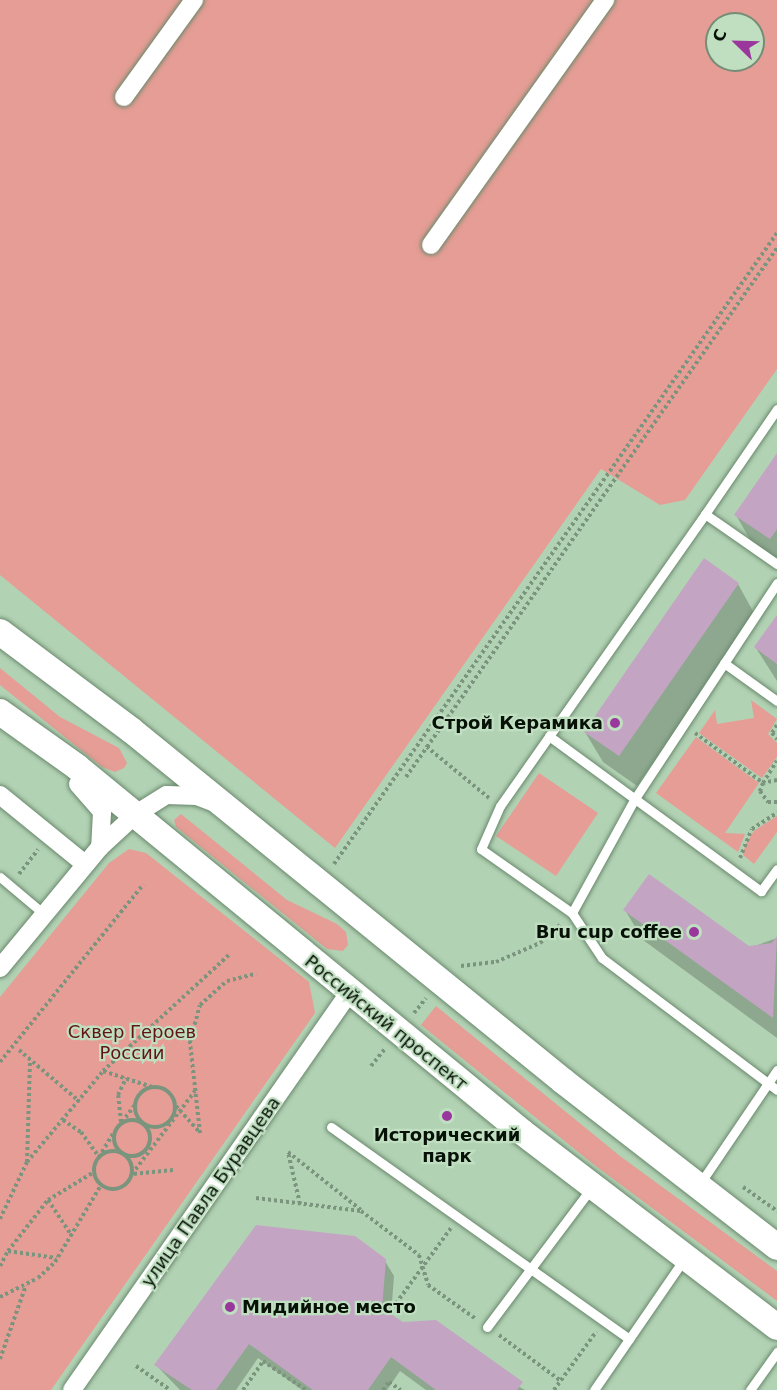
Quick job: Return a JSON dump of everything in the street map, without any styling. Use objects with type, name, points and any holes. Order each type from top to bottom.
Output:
[{"type":"main road","points":[[0,632],[225,806],[698,1187],[777,1247]]},
{"type":"main road","name":"Российский проспект","points":[[0,712],[32,739],[77,766],[349,993],[684,1259],[777,1327]]},
{"type":"street","points":[[124,97],[194,0]]},
{"type":"street","points":[[431,245],[605,0]]},
{"type":"street","points":[[32,739],[100,805],[99,846]]},
{"type":"street","points":[[0,795],[84,864]]},
{"type":"street","points":[[0,968],[99,846],[136,814],[166,795],[197,796],[225,806]]},
{"type":"street","name":"улица Павла Буравцева","points":[[72,1390],[349,993]]},
{"type":"lane","points":[[777,409],[500,806],[481,849],[572,913],[602,958],[777,1090]]},
{"type":"lane","points":[[705,514],[777,564]]},
{"type":"lane","points":[[572,913],[634,800],[777,583]]},
{"type":"lane","points":[[724,663],[777,701]]},
{"type":"lane","points":[[549,736],[761,891],[777,869]]},
{"type":"lane","points":[[0,877],[44,914]]},
{"type":"lane","points":[[698,1187],[777,1070]]},
{"type":"lane","points":[[331,1127],[629,1339]]},
{"type":"lane","points":[[487,1327],[592,1187]]},
{"type":"lane","points":[[594,1390],[684,1259]]},
{"type":"lane","points":[[750,1390],[777,1352]]},
{"type":"path","points":[[334,864],[777,233]]},
{"type":"path","points":[[406,777],[777,248]]},
{"type":"path","points":[[682,724],[763,783],[777,780]]},
{"type":"path","points":[[777,725],[772,733],[777,739]]},
{"type":"path","points":[[427,747],[500,806]]},
{"type":"path","points":[[777,761],[763,783],[761,796],[777,802]]},
{"type":"path","points":[[744,879],[742,844],[752,829],[777,813]]},
{"type":"path","points":[[18,875],[43,844]]},
{"type":"path","points":[[0,1062],[143,885]]},
{"type":"path","points":[[460,966],[496,962],[540,943],[572,913]]},
{"type":"path","points":[[0,1219],[27,1162],[103,1071],[230,954]]},
{"type":"path","points":[[103,1071],[168,1090],[178,1108],[200,1133],[190,1042],[200,1005],[226,981],[256,974]]},
{"type":"path","points":[[19,1050],[30,1063],[79,1101]]},
{"type":"path","points":[[27,1162],[30,1063]]},
{"type":"path","points":[[121,1122],[118,1095],[122,1079],[127,1078]]},
{"type":"path","points":[[0,1266],[8,1251],[48,1200],[94,1172],[99,1157],[121,1122],[135,1105],[141,1092],[152,1087]]},
{"type":"path","points":[[121,1122],[160,1127],[195,1091]]},
{"type":"path","points":[[135,1105],[142,1123],[148,1130],[148,1148]]},
{"type":"path","points":[[101,1185],[123,1186],[178,1108]]},
{"type":"path","points":[[63,1120],[81,1132],[99,1157]]},
{"type":"path","points":[[115,1131],[115,1144],[124,1155],[132,1174]]},
{"type":"path","points":[[99,1157],[111,1151],[133,1157],[148,1148]]},
{"type":"path","points":[[300,1204],[288,1152],[419,1255],[428,1285],[561,1381]]},
{"type":"path","points":[[132,1174],[173,1170]]},
{"type":"path","points":[[94,1172],[101,1185]]},
{"type":"path","points":[[0,1297],[27,1284],[58,1258],[101,1185]]},
{"type":"path","points":[[256,1198],[361,1211]]},
{"type":"path","points":[[48,1200],[72,1236]]},
{"type":"path","points":[[389,1313],[458,1218]]},
{"type":"path","points":[[8,1251],[58,1258]]},
{"type":"path","points":[[0,1359],[27,1284]]},
{"type":"path","points":[[554,1390],[604,1322]]},
{"type":"path","points":[[243,1390],[263,1361],[306,1390]]},
{"type":"path","points":[[136,1366],[170,1390]]},
{"type":"path","points":[[383,1390],[389,1382],[401,1390]]},
{"type":"green space","points":[[0,0],[777,0],[777,369],[685,500],[660,505],[601,469],[335,848],[0,575]]},
{"type":"green space","points":[[0,668],[60,717],[119,748],[127,763],[124,768],[115,772],[102,767],[0,685]]},
{"type":"green space","points":[[751,700],[777,719],[768,734],[777,743],[777,757],[762,778],[699,733],[715,710],[717,724],[754,718]]},
{"type":"green space","points":[[696,737],[759,783],[725,833],[745,834],[738,852],[656,793]]},
{"type":"green space","points":[[539,773],[598,813],[556,876],[496,836]]},
{"type":"green space","points":[[181,814],[287,900],[337,924],[346,932],[348,945],[343,951],[327,949],[176,827],[174,820]]},
{"type":"green space","points":[[777,816],[777,832],[754,864],[743,855],[745,845],[754,831]]},
{"type":"green space","name":"Сквер Героев России","points":[[129,849],[146,853],[309,982],[315,1013],[51,1390],[0,1390],[0,997],[109,863]]},
{"type":"green space","points":[[436,1006],[620,1156],[777,1271],[777,1301],[593,1164],[421,1025]]},
{"type":"building","points":[[777,453],[777,529],[770,539],[734,515]]},
{"type":"building","points":[[704,558],[739,583],[619,756],[584,732]]},
{"type":"building","points":[[777,615],[777,664],[754,647]]},
{"type":"building","points":[[649,874],[749,946],[772,943],[777,936],[773,1018],[623,910]]},
{"type":"building","points":[[256,1225],[355,1236],[386,1259],[382,1308],[403,1322],[436,1320],[523,1382],[517,1390],[436,1390],[391,1357],[368,1390],[313,1390],[249,1344],[216,1390],[192,1390],[154,1365]]},
{"type":"place","name":"Строй Керамика","points":[[615,723]]},
{"type":"place","name":"Bru cup coffee","points":[[694,932]]},
{"type":"place","name":"Исторический парк","points":[[447,1116]]},
{"type":"place","name":"Мидийное место","points":[[230,1307]]}]
